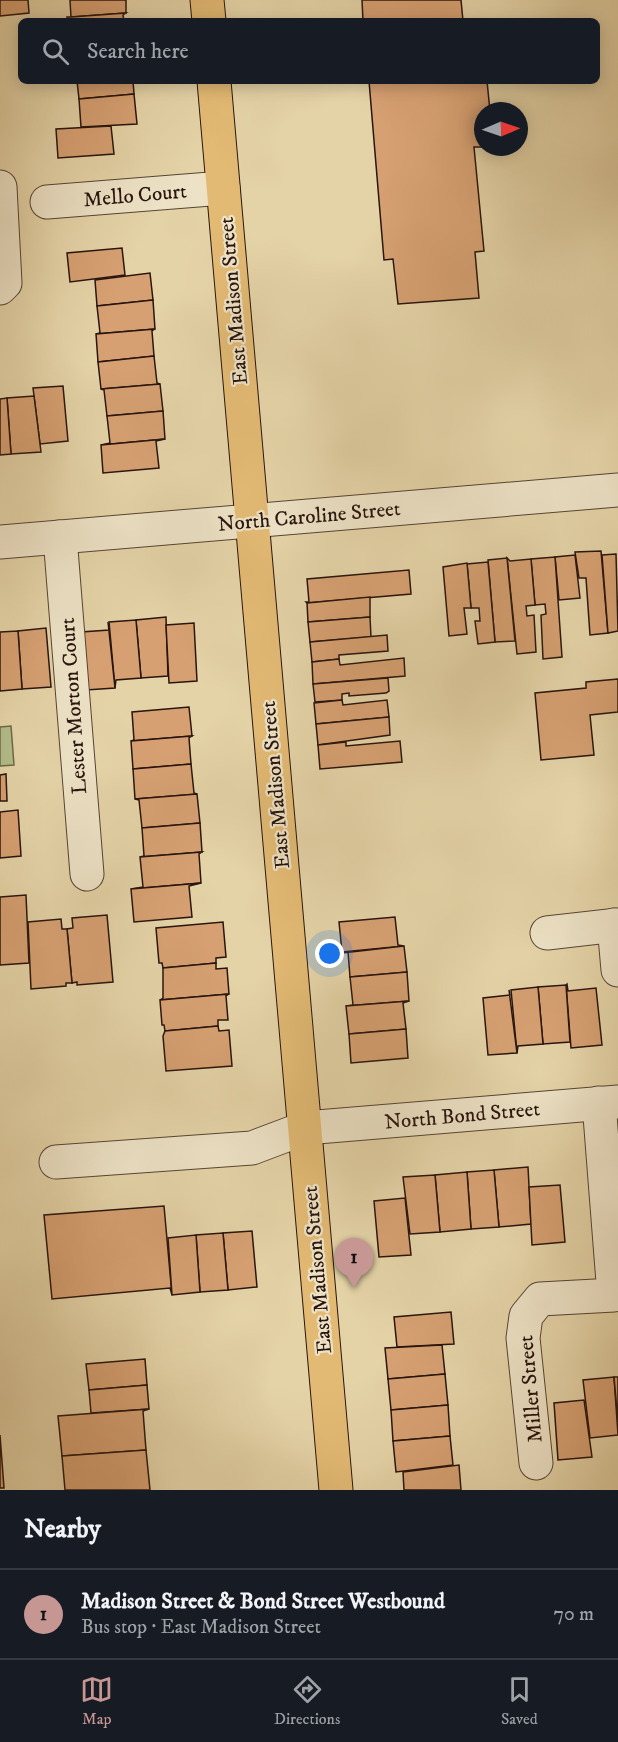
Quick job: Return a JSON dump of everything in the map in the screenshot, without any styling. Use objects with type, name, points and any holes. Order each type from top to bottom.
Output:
[{"type":"main road","points":[[207,0],[209,18]]},
{"type":"main road","name":"East Madison Street","points":[[214,84],[336,1490]]},
{"type":"street","points":[[0,187],[5,283],[0,288]]},
{"type":"street","name":"Mello Court","points":[[47,202],[223,188]]},
{"type":"street","name":"North Caroline Street","points":[[0,542],[618,490]]},
{"type":"street","name":"Lester Morton Court","points":[[60,537],[87,874]]},
{"type":"street","points":[[547,933],[616,925],[618,970]]},
{"type":"street","name":"North Bond Street","points":[[56,1162],[252,1148],[305,1128],[609,1102]]},
{"type":"street","name":"Miller Street","points":[[536,1462],[523,1338],[526,1316],[540,1299],[616,1294],[609,1102]]},
{"type":"green space","points":[[11,726],[14,765],[0,766],[0,727]]},
{"type":"building","points":[[0,0],[28,0],[29,13],[0,16]]},
{"type":"building","points":[[70,0],[126,0],[126,13],[71,17]]},
{"type":"building","points":[[362,0],[461,0],[463,18],[363,18]]},
{"type":"building","points":[[126,13],[124,18],[67,17]]},
{"type":"building","points":[[77,84],[133,84],[134,94],[79,99]]},
{"type":"building","points":[[369,84],[487,84],[489,102],[474,102],[474,156],[484,251],[475,252],[479,298],[398,304],[393,259],[384,260]]},
{"type":"building","points":[[134,94],[137,124],[81,127],[79,99]]},
{"type":"building","points":[[111,126],[114,154],[58,158],[56,129]]},
{"type":"building","points":[[122,248],[125,275],[70,282],[67,253]]},
{"type":"building","points":[[150,273],[153,300],[97,306],[95,280]]},
{"type":"building","points":[[153,300],[155,329],[96,334],[100,333],[97,306]]},
{"type":"building","points":[[155,329],[152,331],[154,356],[98,362],[96,334]]},
{"type":"building","points":[[154,356],[157,383],[160,384],[101,389],[98,362]]},
{"type":"building","points":[[160,384],[163,411],[107,416],[104,390],[101,389]]},
{"type":"building","points":[[63,386],[68,441],[40,444],[33,388]]},
{"type":"building","points":[[34,396],[41,452],[11,454],[7,398]]},
{"type":"building","points":[[7,398],[11,454],[0,455],[0,399]]},
{"type":"building","points":[[163,411],[165,439],[101,445],[110,443],[107,416]]},
{"type":"building","points":[[165,439],[156,441],[159,468],[103,473],[101,445]]},
{"type":"building","points":[[601,551],[608,633],[590,635],[586,578],[579,578],[575,552]]},
{"type":"building","points":[[616,554],[618,631],[608,633],[602,555]]},
{"type":"building","points":[[575,555],[580,598],[559,600],[555,557]]},
{"type":"building","points":[[555,557],[562,657],[543,659],[541,615],[546,614],[545,604],[535,605],[531,559]]},
{"type":"building","points":[[507,558],[510,561],[531,559],[535,605],[526,606],[527,616],[534,615],[536,652],[517,654]]},
{"type":"building","points":[[507,558],[515,641],[495,642],[488,560]]},
{"type":"building","points":[[488,562],[495,642],[478,644],[475,621],[480,621],[479,608],[471,608],[467,564]]},
{"type":"building","points":[[467,563],[471,608],[464,608],[467,634],[449,636],[443,567]]},
{"type":"building","points":[[409,570],[411,594],[307,603],[306,602],[309,602],[307,579]]},
{"type":"building","points":[[370,597],[370,617],[308,622],[307,603]]},
{"type":"building","points":[[166,617],[168,676],[141,678],[136,620]]},
{"type":"building","points":[[370,617],[371,637],[310,642],[308,622]]},
{"type":"building","points":[[136,620],[141,678],[116,680],[115,688],[109,622]]},
{"type":"building","points":[[194,623],[197,681],[169,683],[166,625]]},
{"type":"building","points":[[46,628],[51,687],[22,689],[18,631]]},
{"type":"building","points":[[109,630],[115,688],[86,690],[81,632]]},
{"type":"building","points":[[18,631],[22,689],[0,691],[0,632]]},
{"type":"building","points":[[387,635],[388,651],[339,655],[339,659],[312,662],[310,642]]},
{"type":"building","points":[[404,658],[405,676],[313,684],[312,662],[339,659],[340,665]]},
{"type":"building","points":[[388,678],[389,691],[386,693],[349,696],[349,693],[342,694],[342,700],[315,702],[313,684]]},
{"type":"building","points":[[618,679],[618,712],[590,715],[594,755],[541,760],[535,693],[586,688],[586,682]]},
{"type":"building","points":[[342,700],[343,705],[387,700],[389,717],[316,724],[314,703]]},
{"type":"building","points":[[189,707],[192,736],[131,741],[134,740],[132,712]]},
{"type":"building","points":[[389,717],[390,735],[318,745],[316,724]]},
{"type":"building","points":[[192,736],[189,738],[191,764],[133,769],[131,741]]},
{"type":"building","points":[[400,741],[402,762],[320,769],[318,745],[346,742],[346,746]]},
{"type":"building","points":[[191,764],[194,793],[197,794],[135,799],[133,769]]},
{"type":"building","points":[[6,774],[7,801],[0,801],[0,775]]},
{"type":"building","points":[[197,794],[200,823],[142,828],[139,800],[135,799]]},
{"type":"building","points":[[18,810],[21,856],[0,858],[0,812]]},
{"type":"building","points":[[200,823],[202,852],[140,857],[144,856],[142,828]]},
{"type":"building","points":[[202,852],[199,854],[201,883],[131,889],[143,887],[140,857]]},
{"type":"building","points":[[201,883],[189,886],[192,917],[134,922],[131,889]]},
{"type":"building","points":[[26,895],[29,963],[0,965],[0,897]]},
{"type":"building","points":[[107,915],[113,982],[77,985],[77,982],[72,983],[67,929],[73,928],[72,918]]},
{"type":"building","points":[[395,917],[398,945],[404,946],[342,952],[339,922]]},
{"type":"building","points":[[61,919],[62,929],[67,929],[72,983],[66,983],[66,986],[31,989],[28,922]]},
{"type":"building","points":[[223,922],[226,957],[216,958],[216,963],[163,968],[162,963],[159,963],[156,928]]},
{"type":"building","points":[[404,946],[407,972],[350,977],[348,952]]},
{"type":"building","points":[[216,963],[216,969],[227,968],[229,994],[160,1000],[163,998],[163,968]]},
{"type":"building","points":[[407,972],[409,1001],[346,1006],[353,1005],[350,977]]},
{"type":"building","points":[[567,984],[568,991],[596,988],[602,1045],[571,1048]]},
{"type":"building","points":[[566,985],[570,1042],[543,1044],[538,987]]},
{"type":"building","points":[[538,987],[543,1044],[518,1046],[517,1053],[511,990]]},
{"type":"building","points":[[229,994],[226,996],[228,1020],[218,1020],[218,1026],[165,1031],[162,1025],[160,1000]]},
{"type":"building","points":[[510,995],[517,1053],[488,1055],[483,998]]},
{"type":"building","points":[[409,1001],[403,1003],[406,1029],[349,1034],[346,1006]]},
{"type":"building","points":[[218,1026],[219,1031],[229,1030],[232,1066],[166,1071],[163,1036],[165,1031]]},
{"type":"building","points":[[406,1029],[408,1058],[351,1063],[349,1034]]},
{"type":"building","points":[[528,1167],[531,1224],[499,1227],[494,1170]]},
{"type":"building","points":[[494,1170],[499,1227],[471,1229],[467,1172]]},
{"type":"building","points":[[467,1172],[471,1229],[440,1232],[435,1175]]},
{"type":"building","points":[[435,1175],[440,1232],[410,1234],[403,1177]]},
{"type":"building","points":[[560,1185],[565,1242],[532,1245],[529,1187]]},
{"type":"building","points":[[405,1198],[411,1255],[379,1257],[374,1201]]},
{"type":"building","points":[[164,1206],[172,1295],[170,1288],[52,1299],[44,1215]]},
{"type":"building","points":[[252,1231],[257,1287],[228,1290],[223,1233]]},
{"type":"building","points":[[223,1233],[228,1290],[200,1292],[196,1235]]},
{"type":"building","points":[[196,1235],[200,1292],[172,1295],[168,1238]]},
{"type":"building","points":[[451,1312],[454,1344],[397,1347],[394,1317]]},
{"type":"building","points":[[442,1345],[445,1374],[388,1379],[385,1348]]},
{"type":"building","points":[[145,1359],[147,1385],[89,1390],[86,1364]]},
{"type":"building","points":[[445,1374],[448,1405],[391,1410],[388,1379]]},
{"type":"building","points":[[614,1377],[618,1435],[590,1438],[583,1380]]},
{"type":"building","points":[[614,1377],[618,1377],[618,1422]]},
{"type":"building","points":[[147,1385],[149,1409],[91,1413],[89,1390]]},
{"type":"building","points":[[584,1400],[592,1457],[558,1460],[554,1403]]},
{"type":"building","points":[[448,1405],[450,1436],[393,1441],[391,1410]]},
{"type":"building","points":[[149,1409],[143,1411],[146,1450],[62,1456],[58,1416]]},
{"type":"building","points":[[0,1435],[4,1488],[0,1488]]},
{"type":"building","points":[[450,1436],[453,1465],[396,1472],[393,1441]]},
{"type":"building","points":[[146,1450],[150,1490],[65,1490],[62,1456]]},
{"type":"building","points":[[459,1465],[461,1490],[404,1490],[403,1472]]},
{"type":"place","name":"Madison Street & Bond Street Westbound","points":[[354,1288]]}]
